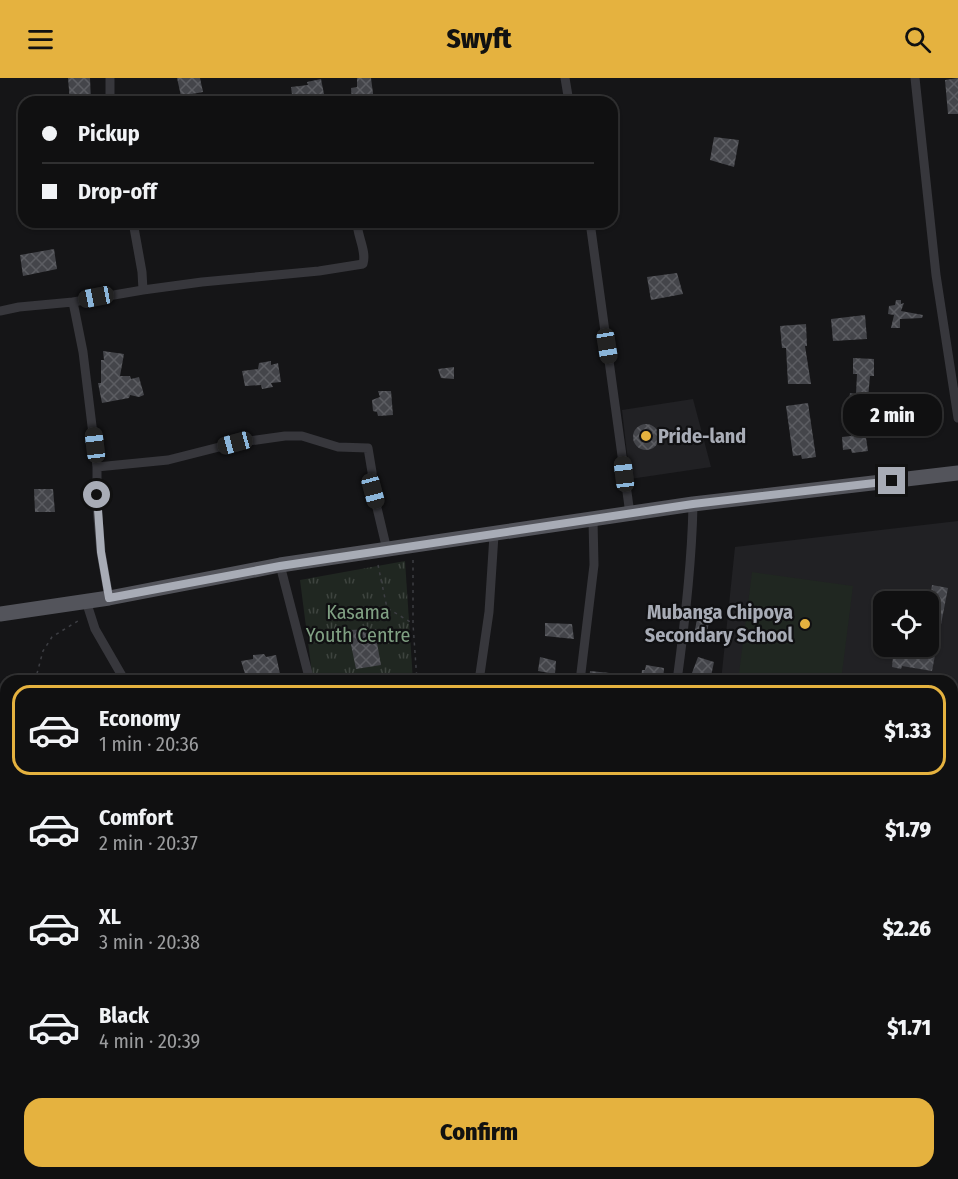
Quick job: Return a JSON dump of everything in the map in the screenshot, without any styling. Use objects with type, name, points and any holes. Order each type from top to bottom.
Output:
[{"type":"main road","points":[[0,614],[88,609],[109,598],[280,566],[693,504],[958,473]]},
{"type":"street","points":[[110,78],[110,96]]},
{"type":"street","points":[[565,78],[568,96]]},
{"type":"street","points":[[915,78],[936,275],[958,418]]},
{"type":"street","points":[[134,228],[143,290]]},
{"type":"street","points":[[0,311],[202,282],[319,271],[363,264],[364,251],[357,228]]},
{"type":"street","points":[[591,228],[630,514]]},
{"type":"street","points":[[73,302],[83,352],[97,467],[97,507],[101,552],[109,598]]},
{"type":"street","points":[[0,304],[19,307]]},
{"type":"street","points":[[97,467],[168,460],[235,443],[285,436],[303,436],[338,447],[368,448],[381,551]]},
{"type":"street","points":[[678,675],[690,579],[693,504]]},
{"type":"street","points":[[581,675],[594,564],[593,520]]},
{"type":"street","points":[[480,675],[489,612],[494,535]]},
{"type":"street","points":[[280,566],[308,675]]},
{"type":"street","points":[[88,609],[106,651],[121,675]]},
{"type":"path","points":[[413,547],[417,675]]},
{"type":"path","points":[[381,551],[387,608],[414,624]]},
{"type":"path","points":[[37,675],[43,651],[52,637],[81,619],[88,609]]},
{"type":"shaded area","points":[[693,399],[711,467],[630,479],[622,410]]},
{"type":"shaded area","name":"Mubanga Chipoya Secondary School","points":[[958,521],[958,675],[722,675],[735,547]]},
{"type":"green space","name":"Kasama Youth Centre","points":[[405,561],[413,675],[312,675],[300,580]]},
{"type":"green space","points":[[752,572],[853,586],[842,675],[739,675]]},
{"type":"building","points":[[68,78],[90,78],[91,96],[70,96]]},
{"type":"building","points":[[177,78],[200,78],[203,92],[181,96]]},
{"type":"building","points":[[357,78],[371,78],[373,96],[352,96],[351,88],[357,87]]},
{"type":"building","points":[[958,78],[958,114],[948,114],[945,80]]},
{"type":"building","points":[[321,79],[324,94],[292,96],[291,87],[308,85],[307,82]]},
{"type":"building","points":[[714,137],[739,140],[734,167],[710,160]]},
{"type":"building","points":[[54,249],[57,269],[23,276],[20,255]]},
{"type":"building","points":[[677,273],[683,294],[651,300],[647,277]]},
{"type":"building","points":[[896,300],[901,300],[901,304],[904,303],[901,311],[923,315],[922,318],[900,319],[900,328],[891,328],[894,315],[888,314],[889,306],[895,305]]},
{"type":"building","points":[[865,315],[867,339],[833,341],[831,319]]},
{"type":"building","points":[[806,324],[807,346],[805,346],[811,384],[788,384],[786,348],[782,348],[780,326]]},
{"type":"building","points":[[103,351],[124,354],[120,376],[130,376],[131,379],[139,377],[144,395],[139,397],[130,395],[129,398],[102,403],[98,383],[101,383]]},
{"type":"building","points":[[853,358],[874,359],[874,376],[870,376],[866,421],[846,418],[850,393],[856,394],[857,374],[853,374]]},
{"type":"building","points":[[271,361],[271,365],[278,363],[281,382],[271,383],[273,387],[262,389],[261,385],[245,386],[242,371],[258,369],[259,363]]},
{"type":"building","points":[[454,367],[454,379],[441,378],[438,369]]},
{"type":"building","points":[[378,391],[391,391],[393,415],[378,416],[377,412],[373,411],[372,400],[380,397]]},
{"type":"building","points":[[808,403],[816,457],[802,459],[801,455],[793,456],[786,406]]},
{"type":"building","name":"Pride-land","points":[[646,424],[655,428],[659,437],[655,446],[646,450],[637,446],[633,437],[637,428]]},
{"type":"building","points":[[865,431],[868,451],[852,453],[851,449],[843,450],[842,437]]},
{"type":"building","points":[[34,489],[53,489],[55,512],[35,512]]},
{"type":"building","points":[[932,585],[948,588],[939,635],[939,591],[931,591]]},
{"type":"building","points":[[698,613],[711,615],[707,631],[695,630]]},
{"type":"building","points":[[545,623],[572,624],[574,639],[545,636]]},
{"type":"building","points":[[376,629],[380,643],[377,643],[381,665],[356,669],[348,630]]},
{"type":"building","points":[[264,654],[266,657],[276,655],[280,674],[245,675],[241,661],[253,659],[253,655]]},
{"type":"building","points":[[540,657],[556,661],[555,674],[538,671]]},
{"type":"building","points":[[698,657],[714,662],[711,675],[691,675]]},
{"type":"building","points":[[893,657],[935,657],[932,671],[902,666],[901,669],[892,667]]},
{"type":"building","points":[[646,665],[664,668],[663,675],[642,675],[642,670],[645,670]]},
{"type":"building","points":[[590,671],[629,675],[590,675]]},
{"type":"place","name":"Pride-land","points":[[646,436]]},
{"type":"place","name":"Mubanga Chipoya Secondary School","points":[[805,624]]},
{"type":"route","points":[[97,495],[101,552],[109,598],[280,566],[693,504],[892,481]]}]
